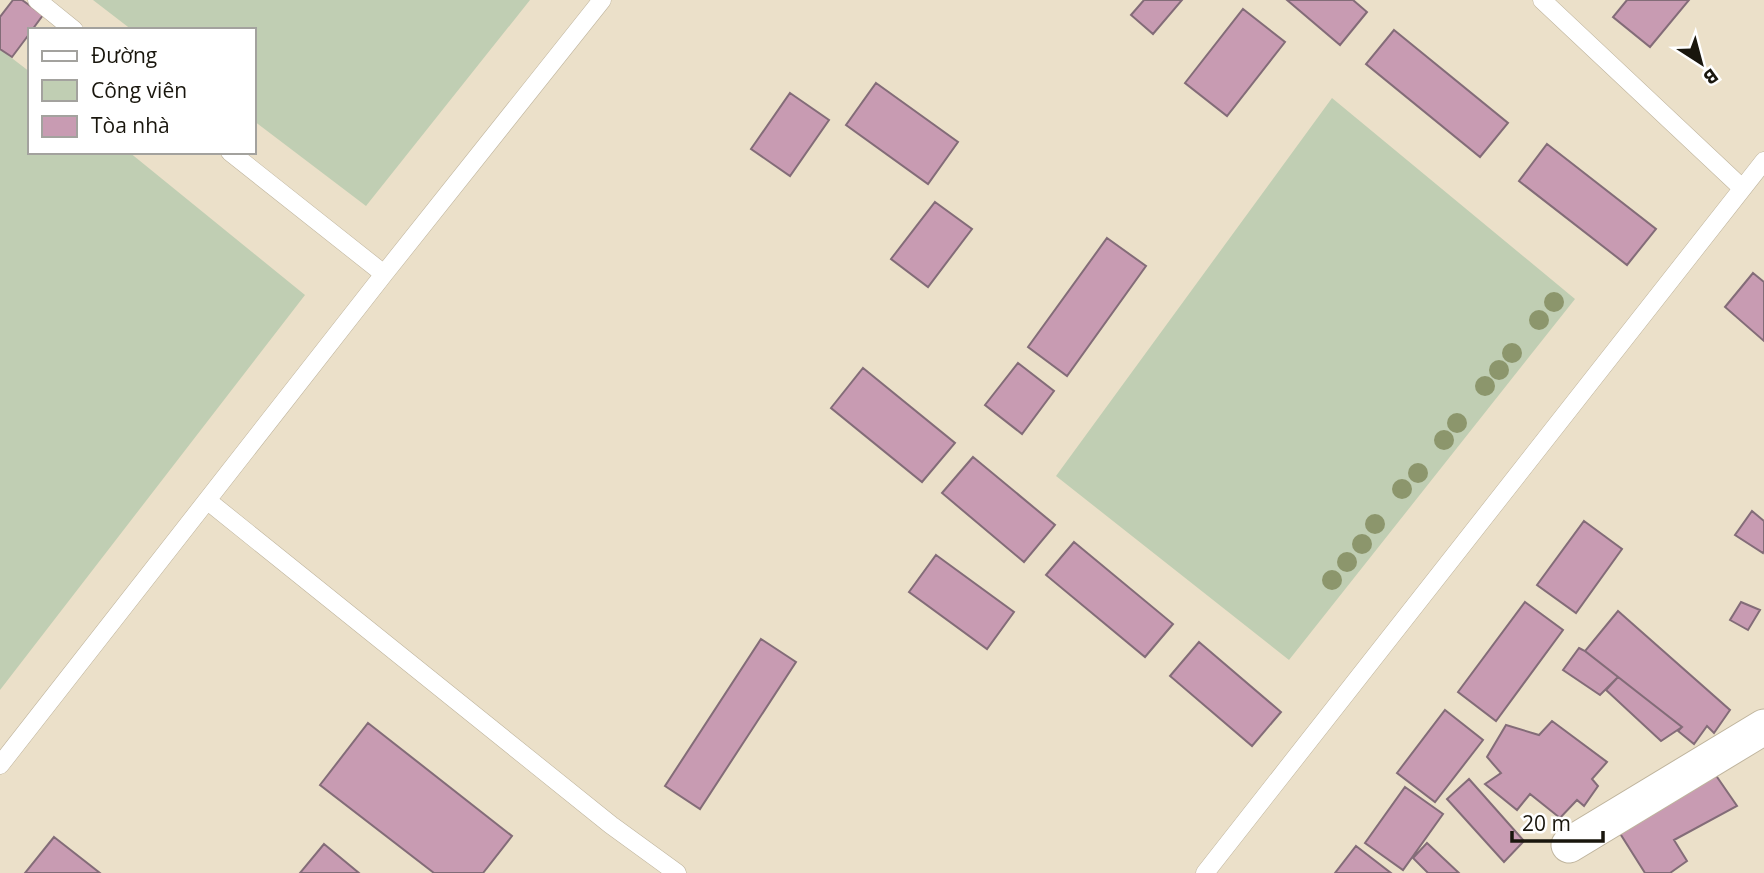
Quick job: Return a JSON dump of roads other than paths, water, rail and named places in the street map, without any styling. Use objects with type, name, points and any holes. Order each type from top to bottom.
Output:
[{"type":"street","points":[[1569,845],[1764,727]]},
{"type":"lane","points":[[37,0],[72,28]]},
{"type":"lane","points":[[0,765],[602,0]]},
{"type":"lane","points":[[1542,0],[1742,188]]},
{"type":"lane","points":[[233,154],[384,274]]},
{"type":"lane","points":[[1205,873],[1764,161]]},
{"type":"lane","points":[[208,501],[611,825],[677,873]]}]
